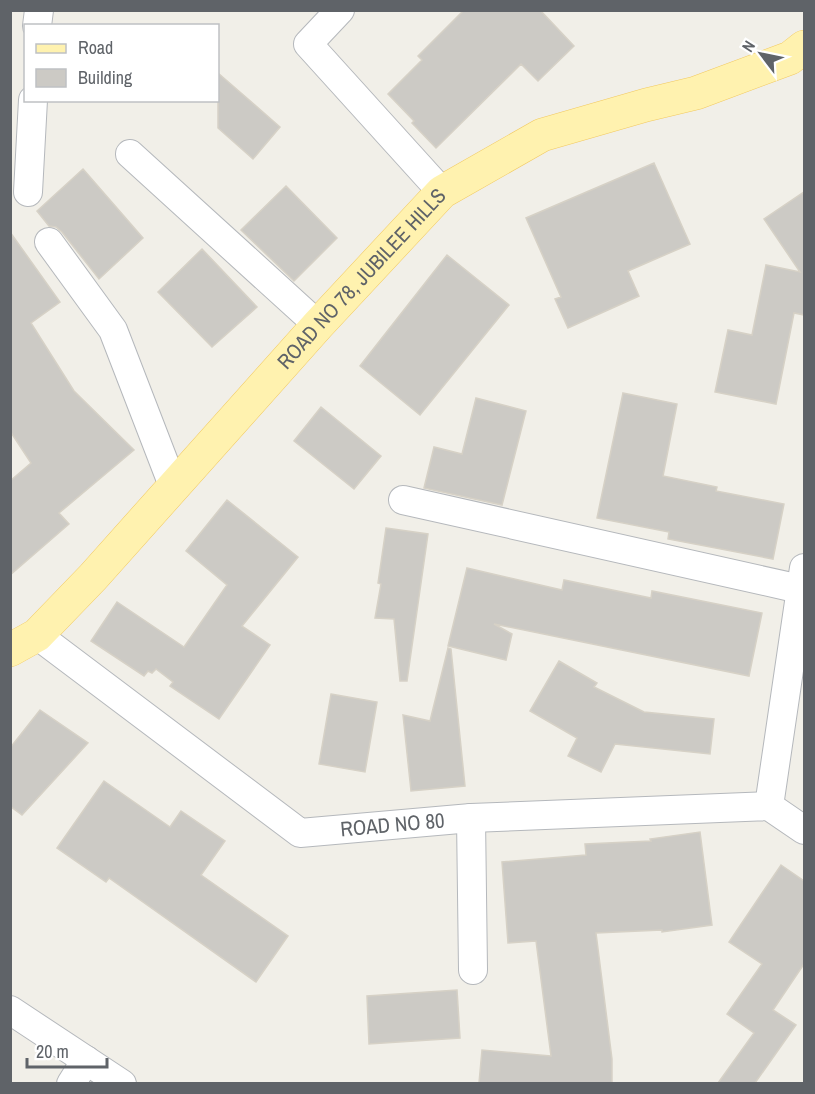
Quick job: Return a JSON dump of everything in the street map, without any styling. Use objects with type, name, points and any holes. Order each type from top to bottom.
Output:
[{"type":"main road","name":"ROAD NO 78, JUBILEE HILLS","points":[[24,643],[93,578],[318,325],[442,192],[542,135],[696,93],[790,58],[804,46]]},
{"type":"street","points":[[340,10],[308,44],[442,192]]},
{"type":"street","points":[[28,192],[33,102]]},
{"type":"street","points":[[130,154],[318,325]]},
{"type":"street","points":[[49,242],[114,330],[174,488]]},
{"type":"street","points":[[403,500],[802,578],[769,806],[804,830]]},
{"type":"street","name":"ROAD NO 80","points":[[24,643],[300,833],[471,819],[769,806]]},
{"type":"street","points":[[471,819],[473,970]]},
{"type":"street","points":[[10,1010],[122,1083]]},
{"type":"street","points":[[71,1083],[86,1060]]},
{"type":"building","points":[[464,10],[540,10],[574,46],[538,81],[521,64],[436,148],[388,94],[422,60],[418,56]]},
{"type":"building","points":[[219,74],[280,127],[253,159],[218,128]]},
{"type":"building","points":[[654,163],[690,244],[628,271],[639,296],[568,328],[555,299],[561,297],[526,218]]},
{"type":"building","points":[[83,169],[143,238],[99,279],[62,232],[56,227],[49,226],[37,211]]},
{"type":"building","points":[[286,186],[337,238],[294,281],[241,230]]},
{"type":"building","points":[[804,192],[804,315],[794,313],[776,404],[715,392],[728,330],[752,335],[766,265],[800,272],[764,219]]},
{"type":"building","points":[[10,232],[60,302],[31,323],[74,391],[134,450],[59,513],[69,524],[10,575],[10,481],[31,463],[10,431]]},
{"type":"building","points":[[202,249],[257,307],[212,347],[158,292]]},
{"type":"building","points":[[447,255],[509,305],[420,415],[360,366]]},
{"type":"building","points":[[623,393],[677,404],[663,476],[717,487],[716,491],[784,504],[773,559],[668,539],[669,532],[597,518]]},
{"type":"building","points":[[476,398],[526,411],[502,505],[424,488],[434,447],[462,454]]},
{"type":"building","points":[[321,407],[381,456],[354,489],[294,441]]},
{"type":"building","points":[[227,500],[298,557],[242,626],[270,645],[219,719],[170,686],[173,682],[156,669],[152,673],[148,671],[144,676],[91,641],[117,602],[184,647],[227,585],[186,551]]},
{"type":"building","points":[[386,528],[428,534],[407,681],[400,681],[394,619],[375,618],[381,584],[378,583]]},
{"type":"building","points":[[467,568],[562,590],[564,580],[651,598],[652,591],[762,613],[749,676],[494,624],[512,634],[506,660],[448,646]]},
{"type":"building","points":[[448,648],[451,649],[465,786],[411,791],[403,715],[430,721]]},
{"type":"building","points":[[559,661],[597,683],[594,687],[644,712],[714,719],[710,754],[615,744],[601,772],[568,756],[577,738],[530,711]]},
{"type":"building","points":[[331,694],[377,702],[365,772],[319,764]]},
{"type":"building","points":[[40,710],[88,743],[22,815],[10,806],[10,748]]},
{"type":"building","points":[[104,781],[170,827],[181,811],[225,841],[201,875],[288,936],[256,982],[109,878],[106,882],[57,848]]},
{"type":"building","points":[[700,832],[712,925],[662,932],[662,930],[596,933],[612,1059],[612,1083],[479,1083],[482,1050],[551,1056],[536,941],[508,943],[502,862],[586,855],[585,844],[651,841],[650,839]]},
{"type":"building","points":[[781,865],[804,881],[804,964],[773,1010],[796,1025],[755,1083],[718,1083],[754,1033],[727,1014],[762,964],[729,942]]},
{"type":"building","points":[[457,990],[460,1038],[369,1044],[367,996]]}]
